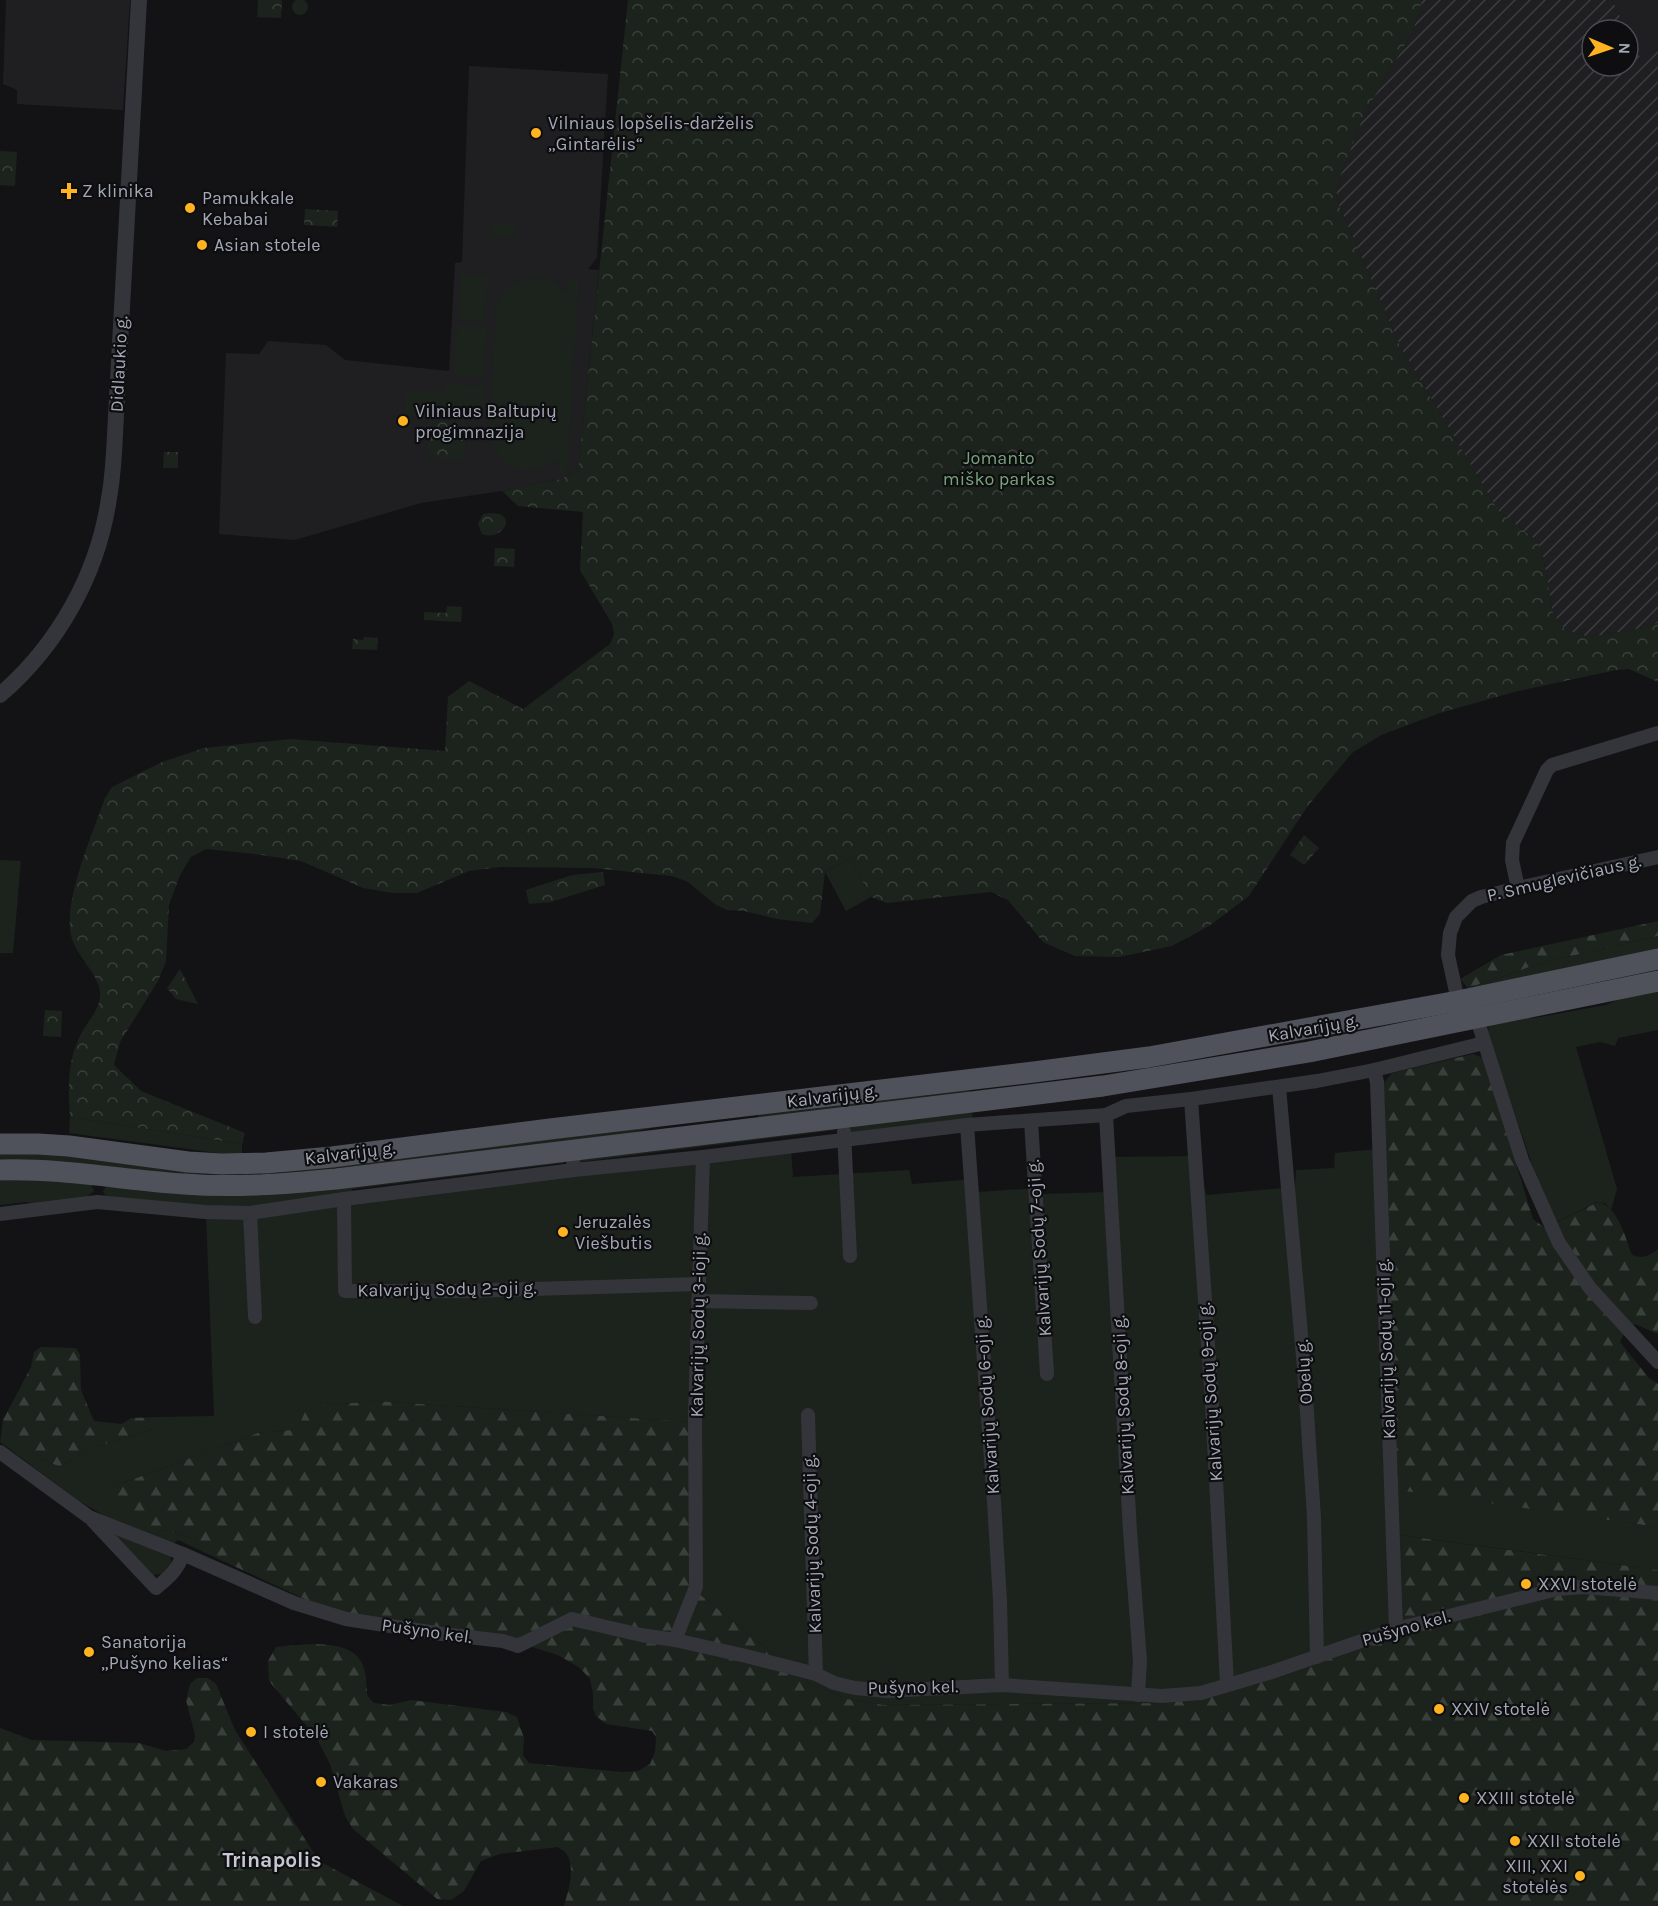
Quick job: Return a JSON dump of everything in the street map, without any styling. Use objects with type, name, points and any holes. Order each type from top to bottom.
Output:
[{"type":"main road","name":"Kalvarijų g.","points":[[0,1170],[55,1171],[184,1184],[267,1185],[573,1160],[756,1128],[843,1128],[1257,1062],[1466,1014],[1658,959]]},
{"type":"main road","name":"Kalvarijų g.","points":[[0,1144],[69,1146],[188,1162],[266,1163],[1149,1057],[1466,1014],[1658,981]]},
{"type":"main road","points":[[753,1106],[756,1128]]},
{"type":"main road","points":[[266,1163],[267,1185]]},
{"type":"street","name":"Didlaukio g.","points":[[0,695],[39,656],[67,615],[89,571],[102,534],[109,500],[116,425],[139,0]]},
{"type":"street","points":[[1518,888],[1512,860],[1513,843],[1547,770],[1552,765],[1658,733]]},
{"type":"street","name":"P. Smuglevičiaus g.","points":[[1658,857],[1518,888],[1472,901],[1456,917],[1450,933],[1448,955],[1466,1014],[1484,1043],[1522,1160],[1559,1243],[1590,1288],[1658,1362]]},
{"type":"street","points":[[0,1214],[97,1202],[206,1212],[250,1212],[344,1199],[573,1160],[703,1157],[843,1128],[967,1125],[1106,1114],[1126,1106],[1279,1087],[1374,1070],[1484,1043]]},
{"type":"street","name":"Kalvarijų Sodų 11-oji g.","points":[[1374,1070],[1377,1082],[1395,1629]]},
{"type":"street","name":"Obelų g.","points":[[1279,1087],[1305,1379],[1314,1517],[1317,1657]]},
{"type":"street","name":"Kalvarijų Sodų 9-oji g.","points":[[1191,1099],[1212,1399],[1227,1684]]},
{"type":"street","name":"Kalvarijų Sodų 8-oji g.","points":[[1106,1114],[1130,1531],[1140,1661],[1138,1695]]},
{"type":"street","name":"Kalvarijų Sodų 7-oji g.","points":[[1031,1121],[1047,1374]]},
{"type":"street","name":"Kalvarijų Sodų 6-oji g.","points":[[967,1125],[998,1568],[1002,1685]]},
{"type":"street","points":[[843,1128],[850,1256]]},
{"type":"street","name":"Kalvarijų Sodų 3-ioji g.","points":[[675,1640],[696,1587],[695,1415],[703,1157]]},
{"type":"street","points":[[97,1202],[100,1176]]},
{"type":"street","name":"Kalvarijų Sodų 2-oji g.","points":[[344,1199],[345,1291],[464,1291],[698,1284]]},
{"type":"street","points":[[250,1212],[255,1317]]},
{"type":"street","points":[[698,1301],[811,1304]]},
{"type":"street","name":"Kalvarijų Sodų 4-oji g.","points":[[808,1415],[816,1674]]},
{"type":"street","name":"Pušyno kel.","points":[[0,1452],[89,1517],[156,1588],[175,1572],[183,1554]]},
{"type":"street","name":"Pušyno kel.","points":[[89,1517],[183,1554],[294,1603],[346,1619],[503,1641],[518,1646],[572,1619],[746,1656],[816,1674],[834,1683],[855,1688],[887,1690],[1002,1685],[1162,1696],[1201,1693],[1317,1657],[1395,1629],[1558,1589],[1584,1587],[1658,1593]]},
{"type":"shaded area","points":[[6,0],[130,0],[123,110],[17,104],[17,90],[3,84]]},
{"type":"shaded area","points":[[1422,0],[1612,0],[1621,18],[1580,18],[1580,78],[1640,78],[1640,57],[1658,49],[1658,623],[1644,628],[1589,637],[1565,630],[1553,614],[1543,556],[1537,541],[1499,512],[1401,348],[1337,201],[1336,187],[1364,114],[1413,31]]},
{"type":"shaded area","points":[[1612,0],[1658,0],[1658,49],[1640,57],[1640,18],[1621,18]]},
{"type":"shaded area","name":"Vilniaus Baltupių progimnazija","points":[[469,66],[608,74],[597,258],[588,269],[599,270],[578,470],[561,479],[502,491],[421,503],[295,540],[219,534],[226,353],[259,354],[268,341],[326,345],[345,360],[449,371],[455,263],[462,262]]},
{"type":"green space","points":[[297,-1],[303,-1],[308,7],[306,13],[297,15],[292,10],[292,4]]},
{"type":"green space","points":[[258,0],[282,0],[281,18],[257,17]]},
{"type":"green space","name":"Jomanto miško parkas","points":[[628,0],[1422,0],[1413,31],[1364,114],[1336,187],[1337,201],[1401,348],[1499,512],[1537,541],[1543,556],[1553,614],[1565,630],[1589,637],[1644,628],[1658,623],[1658,682],[1629,669],[1616,670],[1514,692],[1440,713],[1381,735],[1352,753],[1307,807],[1249,896],[1209,926],[1172,946],[1119,957],[1075,956],[1043,942],[1008,900],[991,892],[887,903],[871,897],[850,858],[825,872],[820,914],[812,923],[727,910],[716,905],[688,882],[672,876],[592,868],[500,867],[469,871],[417,893],[393,893],[363,888],[301,861],[206,849],[191,857],[180,875],[169,905],[166,961],[158,981],[120,1042],[114,1065],[141,1091],[245,1133],[242,1144],[70,1117],[71,1063],[77,1042],[96,1011],[100,996],[93,973],[73,943],[70,921],[71,904],[87,847],[105,798],[112,787],[162,762],[204,748],[290,739],[445,751],[448,697],[469,681],[523,709],[610,644],[614,634],[612,624],[580,570],[583,512],[518,506],[502,491],[561,479],[578,470]]},
{"type":"green space","points":[[0,151],[17,152],[15,186],[0,185]]},
{"type":"green space","points":[[305,209],[338,211],[337,227],[304,225]]},
{"type":"green space","points":[[491,223],[516,225],[515,237],[490,236]]},
{"type":"green space","points":[[461,274],[488,276],[485,321],[458,320]]},
{"type":"green space","points":[[538,277],[553,281],[568,293],[569,279],[579,279],[567,474],[559,473],[559,458],[548,466],[536,470],[515,468],[499,455],[489,431],[496,307],[503,294],[512,285],[524,279]]},
{"type":"green space","points":[[457,325],[487,326],[484,377],[454,375]]},
{"type":"green space","points":[[446,384],[485,386],[484,410],[445,408],[444,415],[405,413],[406,391],[445,393]]},
{"type":"green space","points":[[429,421],[466,423],[464,459],[427,457]]},
{"type":"green space","points":[[164,452],[178,452],[178,468],[163,468]]},
{"type":"green space","points":[[490,513],[504,517],[505,525],[499,533],[494,535],[482,534],[478,524],[483,514]]},
{"type":"green space","points":[[495,548],[515,549],[514,567],[494,566]]},
{"type":"green space","points":[[447,606],[462,607],[461,622],[424,620],[424,612],[446,613]]},
{"type":"green space","points":[[364,637],[378,638],[377,650],[352,649],[353,639],[363,640]]},
{"type":"green space","points":[[1304,835],[1319,848],[1304,865],[1290,855]]},
{"type":"green space","points":[[850,858],[871,897],[846,911],[825,872]]},
{"type":"green space","points":[[0,860],[21,861],[13,953],[0,953]]},
{"type":"green space","points":[[603,872],[605,885],[551,902],[529,904],[526,890],[572,875]]},
{"type":"green space","points":[[1658,921],[1658,936],[1541,963],[1468,988],[1460,979],[1501,955]]},
{"type":"green space","points":[[1658,936],[1658,952],[1468,988],[1541,963]]},
{"type":"green space","points":[[180,969],[198,1004],[176,999],[167,988]]},
{"type":"green space","points":[[1658,988],[1658,1030],[1618,1038],[1615,1046],[1600,1042],[1576,1047],[1617,1189],[1611,1210],[1605,1203],[1597,1202],[1544,1228],[1551,1221],[1488,1034],[1489,1022],[1506,1018],[1534,1018],[1606,1005],[1634,992]]},
{"type":"green space","points":[[45,1010],[62,1011],[61,1037],[43,1036]]},
{"type":"green space","points":[[1473,1054],[1483,1058],[1533,1219],[1545,1228],[1598,1202],[1611,1209],[1616,1216],[1632,1255],[1646,1256],[1658,1249],[1658,1334],[1635,1324],[1627,1327],[1620,1342],[1648,1377],[1658,1384],[1658,1527],[1398,1490],[1383,1084],[1392,1073]]},
{"type":"green space","points":[[968,1086],[970,1095],[758,1118],[758,1113]]},
{"type":"green space","points":[[971,1108],[973,1119],[1005,1115],[1002,1118],[852,1135],[848,1131],[849,1123]]},
{"type":"green space","points":[[70,1117],[242,1144],[242,1155],[69,1133]]},
{"type":"green space","points":[[656,1127],[606,1139],[281,1174],[281,1171]]},
{"type":"green space","points":[[835,1127],[836,1130],[578,1162],[578,1157]]},
{"type":"green space","points":[[791,1148],[793,1177],[909,1170],[912,1184],[975,1179],[977,1192],[1037,1188],[1038,1194],[1108,1192],[1107,1157],[1199,1156],[1206,1195],[1295,1187],[1296,1170],[1334,1168],[1335,1153],[1387,1148],[1398,1489],[1658,1527],[1658,1570],[1400,1535],[1402,1630],[1243,1685],[1168,1703],[884,1705],[847,1699],[812,1685],[693,1589],[690,1422],[375,1401],[308,1407],[299,1426],[291,1430],[258,1433],[115,1486],[110,1494],[162,1530],[196,1539],[195,1548],[178,1540],[171,1546],[110,1519],[79,1501],[0,1442],[3,1420],[10,1435],[42,1459],[60,1467],[92,1448],[153,1429],[157,1426],[157,1417],[214,1416],[206,1215]]},
{"type":"green space","points":[[0,1152],[41,1152],[248,1173],[248,1175],[207,1173],[177,1176],[0,1163]]},
{"type":"green space","points":[[564,1161],[564,1163],[352,1189],[352,1193],[241,1208],[223,1209],[106,1197],[103,1191],[108,1183]]},
{"type":"green space","points":[[23,1178],[89,1180],[94,1191],[85,1198],[0,1205],[0,1181]]},
{"type":"green space","points":[[41,1347],[76,1348],[80,1355],[81,1390],[94,1421],[122,1424],[131,1418],[157,1417],[157,1426],[92,1448],[60,1467],[42,1459],[9,1435],[3,1420],[31,1367],[34,1352]]},
{"type":"green space","points":[[375,1401],[691,1422],[693,1589],[812,1685],[847,1699],[884,1705],[1168,1703],[1243,1685],[1402,1630],[1399,1535],[1658,1570],[1658,1906],[564,1906],[571,1871],[569,1858],[557,1847],[500,1854],[481,1861],[464,1891],[451,1900],[437,1899],[353,1829],[345,1816],[330,1764],[316,1737],[269,1681],[268,1661],[276,1647],[313,1644],[351,1651],[359,1658],[364,1669],[368,1696],[374,1703],[390,1705],[411,1700],[506,1712],[517,1717],[524,1738],[523,1755],[529,1763],[622,1772],[638,1771],[650,1764],[655,1752],[656,1737],[652,1731],[606,1724],[596,1716],[593,1709],[590,1679],[580,1668],[558,1655],[506,1639],[347,1613],[307,1600],[195,1548],[196,1539],[162,1530],[114,1511],[109,1494],[115,1486],[258,1433],[291,1430],[299,1426],[307,1407]]},
{"type":"green space","points":[[117,1535],[166,1552],[171,1557],[172,1569],[165,1574],[153,1575],[117,1538]]},
{"type":"green space","points":[[197,1678],[208,1678],[216,1684],[235,1730],[319,1861],[403,1906],[0,1906],[0,1728],[32,1740],[139,1743],[166,1751],[186,1749],[194,1742],[195,1735],[186,1700],[190,1684]]},
{"type":"place","name":"Vilniaus lopšelis-darželis „Gintarėlis“","points":[[536,133]]},
{"type":"place","name":"Z klinika","points":[[69,191]]},
{"type":"place","name":"Pamukkale Kebabai","points":[[190,208]]},
{"type":"place","name":"Asian stotele","points":[[202,245]]},
{"type":"place","name":"Vilniaus Baltupių progimnazija","points":[[403,421]]},
{"type":"place","name":"Jeruzalės Viešbutis","points":[[563,1232]]},
{"type":"place","name":"XXVI stotelė","points":[[1526,1584]]},
{"type":"place","name":"Sanatorija „Pušyno kelias“","points":[[89,1652]]},
{"type":"place","name":"XXIV stotelė","points":[[1439,1709]]},
{"type":"place","name":"I stotelė","points":[[251,1732]]},
{"type":"place","name":"Vakaras","points":[[321,1782]]},
{"type":"place","name":"XXIII stotelė","points":[[1464,1798]]},
{"type":"place","name":"XXII stotelė","points":[[1515,1841]]},
{"type":"place","name":"XIII, XXI stotelės","points":[[1580,1876]]},
{"type":"district","name":"Trinapolis","points":[[272,1860]]}]
